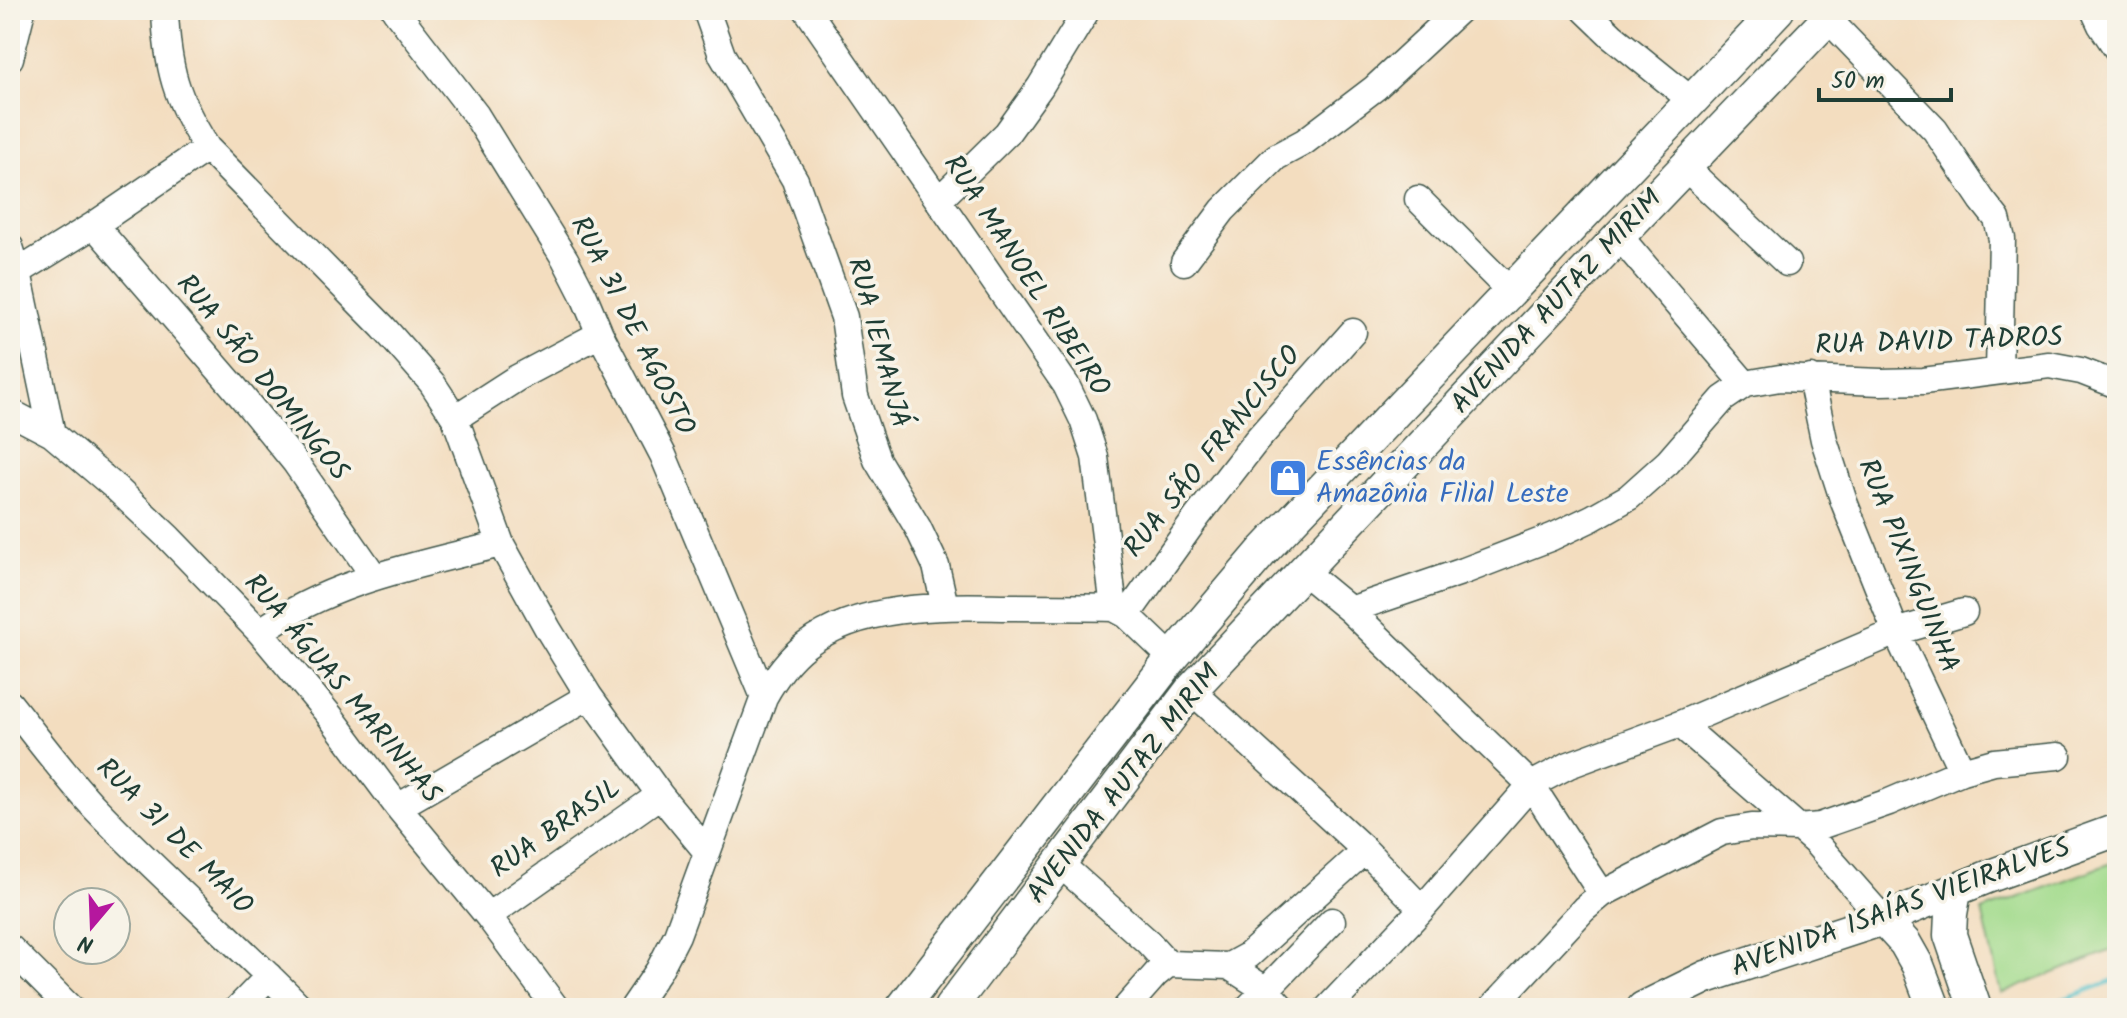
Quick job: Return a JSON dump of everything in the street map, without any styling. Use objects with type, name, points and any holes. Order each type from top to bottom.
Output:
[{"type":"main road","name":"AVENIDA AUTAZ MIRIM","points":[[902,1008],[1172,658],[1262,552],[1778,10]]},
{"type":"main road","name":"AVENIDA AUTAZ MIRIM","points":[[950,1008],[1191,690],[1832,14]]},
{"type":"main road","name":"AVENIDA ISAÍAS VIEIRALVES","points":[[1643,1008],[1720,972],[1883,919],[2117,830]]},
{"type":"main road","points":[[1955,891],[1950,935],[1975,1008]]},
{"type":"main road","points":[[1883,919],[1905,943],[1918,966],[1934,1008]]},
{"type":"street","points":[[10,58],[22,10]]},
{"type":"street","points":[[165,10],[169,58],[176,90],[188,119],[207,148],[383,327],[432,383],[455,418],[501,544],[548,629],[589,696],[660,795],[707,852]]},
{"type":"street","name":"RUA 31 DE AGOSTO","points":[[395,10],[476,115],[522,186],[578,283],[600,334],[663,455],[764,697]]},
{"type":"street","name":"RUA IEMANJÁ","points":[[706,10],[722,55],[795,180],[844,317],[855,396],[877,460],[918,528],[936,566],[945,606]]},
{"type":"street","points":[[939,200],[1007,133],[1040,87],[1087,10]]},
{"type":"street","points":[[1184,262],[1223,210],[1276,157],[1304,142],[1375,88],[1459,10]]},
{"type":"street","points":[[1585,10],[1691,100]]},
{"type":"street","points":[[2094,10],[2117,49]]},
{"type":"street","name":"RUA MANOEL RIBEIRO","points":[[808,11],[1066,385],[1083,420],[1095,457],[1121,612]]},
{"type":"street","points":[[1832,14],[1935,130],[1997,219],[2002,239],[1999,371]]},
{"type":"street","points":[[52,434],[14,259],[94,225],[207,148]]},
{"type":"street","points":[[1685,167],[1787,263]]},
{"type":"street","points":[[1418,199],[1510,291]]},
{"type":"street","name":"RUA SÃO DOMINGOS","points":[[94,225],[295,462],[374,576]]},
{"type":"street","points":[[1350,610],[1552,537],[1629,497],[1668,462],[1723,399],[1745,384],[1619,236]]},
{"type":"street","name":"RUA SÃO FRANCISCO","points":[[1121,612],[1256,441],[1353,332]]},
{"type":"street","points":[[455,418],[517,378],[600,334]]},
{"type":"street","name":"RUA DAVID TADROS","points":[[1745,384],[1780,378],[1923,381],[2049,365],[2081,371],[2117,385]]},
{"type":"street","name":"RUA PIXINGUINHA","points":[[1811,378],[1824,440],[1844,502],[1896,632],[1962,771]]},
{"type":"street","name":"RUA ÁGUAS MARINHAS","points":[[10,412],[52,434],[116,488],[260,632],[488,916],[556,1008]]},
{"type":"street","points":[[260,632],[302,606],[374,576],[501,544]]},
{"type":"street","points":[[1304,572],[1350,610],[1531,785],[1602,894]]},
{"type":"street","points":[[633,1008],[659,970],[677,935],[764,697],[775,677],[807,644],[835,628],[865,618],[945,606],[1121,612],[1172,658]]},
{"type":"street","points":[[1328,1008],[1422,909],[1531,785],[1569,765],[1680,724],[1896,632],[1964,612]]},
{"type":"street","points":[[1191,690],[1365,850],[1422,909]]},
{"type":"street","points":[[398,807],[589,696]]},
{"type":"street","name":"RUA 31 DE MAIO","points":[[10,704],[94,806],[301,1008]]},
{"type":"street","points":[[1680,724],[1815,842],[1883,919]]},
{"type":"street","points":[[1492,1008],[1602,894],[1722,832],[1752,827],[1820,826],[1962,771],[1994,762],[2058,756]]},
{"type":"street","name":"RUA BRASIL","points":[[488,916],[660,795]]},
{"type":"street","points":[[1126,1008],[1168,964],[1229,966],[1249,955],[1365,850]]},
{"type":"street","points":[[1060,864],[1148,942],[1168,964]]},
{"type":"street","points":[[1229,966],[1266,1002],[1332,921]]},
{"type":"street","points":[[10,948],[70,1008]]},
{"type":"street","points":[[238,1008],[269,976]]},
{"type":"green space","points":[[2117,861],[2117,948],[2001,994],[1982,911]]},
{"type":"waterway","points":[[2041,1008],[2117,979]]},
{"type":"place","name":"Essências da Amazônia Filial Leste","points":[[1288,478]]}]
